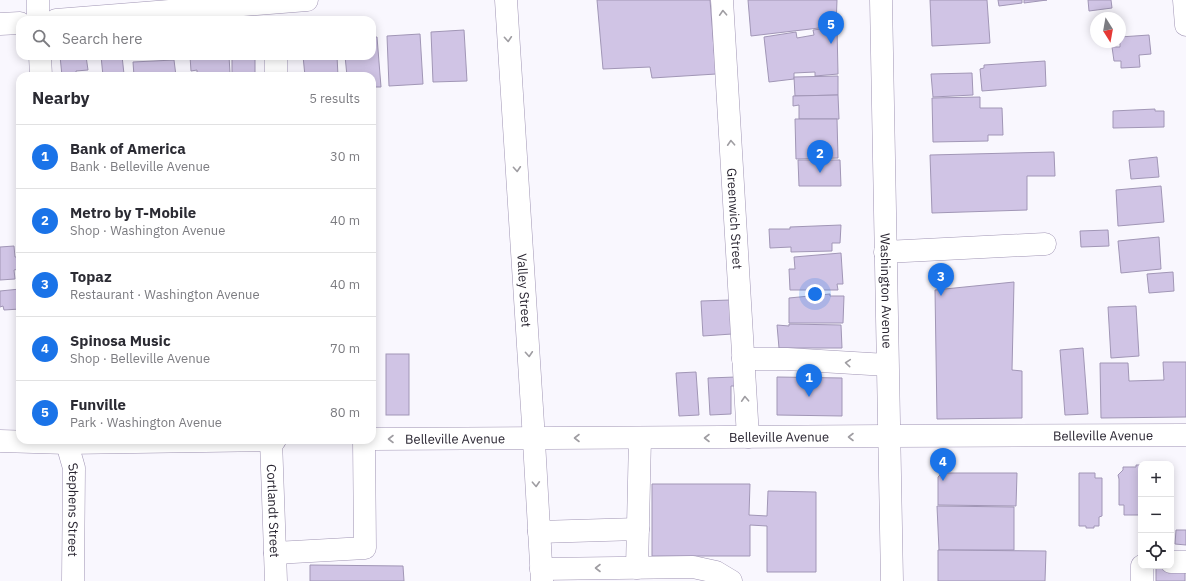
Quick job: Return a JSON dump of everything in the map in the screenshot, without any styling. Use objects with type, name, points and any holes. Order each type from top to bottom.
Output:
[{"type":"street","points":[[38,0],[38,16]]},
{"type":"street","points":[[130,16],[277,8],[307,0]]},
{"type":"street","name":"Valley Street","points":[[506,0],[534,439],[541,575]]},
{"type":"street","name":"Greenwich Street","points":[[722,0],[748,438]]},
{"type":"street","name":"Washington Avenue","points":[[881,0],[892,581]]},
{"type":"street","points":[[1184,0],[1186,25]]},
{"type":"street","points":[[0,24],[16,23]]},
{"type":"street","points":[[40,60],[41,72]]},
{"type":"street","points":[[276,60],[276,72]]},
{"type":"street","points":[[885,252],[1045,244]]},
{"type":"street","points":[[743,359],[787,359],[887,365]]},
{"type":"street","name":"Belleville Avenue","points":[[376,439],[1186,435]]},
{"type":"street","points":[[637,568],[640,438]]},
{"type":"street","points":[[0,441],[16,441]]},
{"type":"street","name":"Stephens Street","points":[[68,444],[74,468],[73,581]]},
{"type":"street","name":"Cortlandt Street","points":[[271,444],[276,581]]},
{"type":"street","points":[[276,553],[365,548],[364,444]]},
{"type":"street","points":[[539,532],[638,529]]},
{"type":"street","points":[[1174,562],[1186,562]]},
{"type":"street","points":[[541,575],[637,568],[693,568],[716,572],[731,581]]},
{"type":"street","points":[[1142,569],[1142,581]]},
{"type":"building","points":[[597,0],[710,0],[716,74],[652,78],[650,67],[603,69]]},
{"type":"building","points":[[748,0],[837,0],[836,26],[751,36]]},
{"type":"building","points":[[930,0],[987,0],[990,43],[932,46]]},
{"type":"building","points":[[998,0],[1022,0],[1022,3],[999,6]]},
{"type":"building","points":[[1024,0],[1047,0],[1024,3]]},
{"type":"building","points":[[1088,0],[1111,0],[1112,8],[1089,11]]},
{"type":"building","points":[[837,27],[838,74],[815,76],[815,72],[794,73],[794,79],[769,82],[764,37],[796,32],[797,38],[814,35],[813,30]]},
{"type":"building","points":[[464,30],[467,81],[433,82],[431,32]]},
{"type":"building","points":[[420,34],[423,84],[389,86],[387,36]]},
{"type":"building","points":[[1149,35],[1151,54],[1139,55],[1140,67],[1121,68],[1121,61],[1114,61],[1112,48],[1126,48],[1126,37]]},
{"type":"building","points":[[377,37],[381,87],[376,87],[376,72],[347,72],[345,60],[376,60]]},
{"type":"building","points":[[60,60],[87,60],[88,70],[62,72]]},
{"type":"building","points":[[101,60],[122,60],[124,72],[103,72]]},
{"type":"building","points":[[174,60],[176,72],[134,72],[133,62]]},
{"type":"building","points":[[190,60],[229,60],[230,72],[191,71]]},
{"type":"building","points":[[232,60],[255,60],[255,72],[232,72]]},
{"type":"building","points":[[303,60],[337,60],[338,72],[305,72]]},
{"type":"building","points":[[1045,61],[1046,86],[982,91],[980,69],[984,68],[984,65]]},
{"type":"building","points":[[972,73],[973,95],[933,97],[931,74]]},
{"type":"building","points":[[838,76],[838,95],[795,96],[794,77]]},
{"type":"building","points":[[838,95],[839,119],[799,119],[799,105],[793,106],[793,96]]},
{"type":"building","points":[[980,97],[980,108],[1002,108],[1003,135],[988,135],[988,141],[933,142],[932,98]]},
{"type":"building","points":[[1155,109],[1155,111],[1164,111],[1164,127],[1113,128],[1113,111]]},
{"type":"building","points":[[795,119],[837,119],[838,158],[796,159]]},
{"type":"building","points":[[1054,152],[1055,176],[1027,176],[1027,210],[932,213],[930,155]]},
{"type":"building","points":[[1157,157],[1159,177],[1131,179],[1129,160]]},
{"type":"building","points":[[798,160],[840,160],[841,186],[799,186]]},
{"type":"building","points":[[1161,186],[1164,222],[1118,226],[1116,190]]},
{"type":"building","points":[[841,225],[840,243],[832,243],[832,251],[791,252],[791,247],[770,248],[769,229]]},
{"type":"building","points":[[1108,230],[1109,246],[1081,247],[1080,231]]},
{"type":"building","points":[[1159,237],[1161,269],[1121,273],[1118,241]]},
{"type":"building","points":[[14,246],[16,257],[16,270],[14,270],[15,279],[0,280],[0,247]]},
{"type":"building","points":[[841,253],[843,284],[837,284],[838,290],[790,290],[789,269],[795,269],[794,257]]},
{"type":"building","points":[[1173,272],[1174,291],[1149,293],[1147,274]]},
{"type":"building","points":[[1014,282],[1012,370],[1022,371],[1022,418],[937,419],[935,290]]},
{"type":"building","points":[[16,289],[16,309],[4,310],[3,306],[0,307],[0,291]]},
{"type":"building","points":[[830,294],[830,296],[844,296],[843,323],[789,323],[789,298]]},
{"type":"building","points":[[730,300],[732,334],[703,336],[701,301]]},
{"type":"building","points":[[1136,306],[1139,356],[1111,358],[1108,307]]},
{"type":"building","points":[[789,324],[841,325],[842,348],[779,348],[777,325],[789,326]]},
{"type":"building","points":[[1083,348],[1088,414],[1065,415],[1060,350]]},
{"type":"building","points":[[386,354],[409,354],[409,415],[386,415]]},
{"type":"building","points":[[1163,362],[1186,362],[1186,417],[1101,418],[1100,363],[1128,363],[1129,381],[1164,380]]},
{"type":"building","points":[[696,372],[699,415],[679,416],[676,373]]},
{"type":"building","points":[[736,377],[736,386],[731,386],[731,414],[710,415],[708,378]]},
{"type":"building","points":[[777,377],[842,378],[842,416],[777,415]]},
{"type":"building","points":[[1136,465],[1138,465],[1138,515],[1124,515],[1124,505],[1119,505],[1118,475],[1123,470],[1123,467],[1136,467]]},
{"type":"building","points":[[942,473],[1017,473],[1016,506],[938,505],[938,477]]},
{"type":"building","points":[[1079,473],[1095,473],[1095,478],[1102,478],[1102,516],[1099,517],[1099,526],[1094,526],[1094,528],[1079,526]]},
{"type":"building","points":[[652,484],[750,484],[749,515],[767,516],[768,491],[816,492],[816,572],[767,572],[767,526],[750,525],[750,556],[652,556]]},
{"type":"building","points":[[937,506],[1014,507],[1014,550],[939,550]]},
{"type":"building","points":[[1176,530],[1186,530],[1186,545],[1175,544]]},
{"type":"building","points":[[938,550],[1046,551],[1045,581],[938,581]]},
{"type":"building","points":[[310,565],[403,566],[404,581],[310,581]]},
{"type":"building","points":[[1185,568],[1185,581],[1156,581],[1156,569]]},
{"type":"place","name":"Funville","points":[[831,44]]},
{"type":"place","name":"Metro by T-Mobile","points":[[820,173]]},
{"type":"place","name":"Topaz","points":[[941,296]]},
{"type":"place","name":"Bank of America","points":[[809,397]]},
{"type":"place","name":"Spinosa Music","points":[[943,481]]}]
